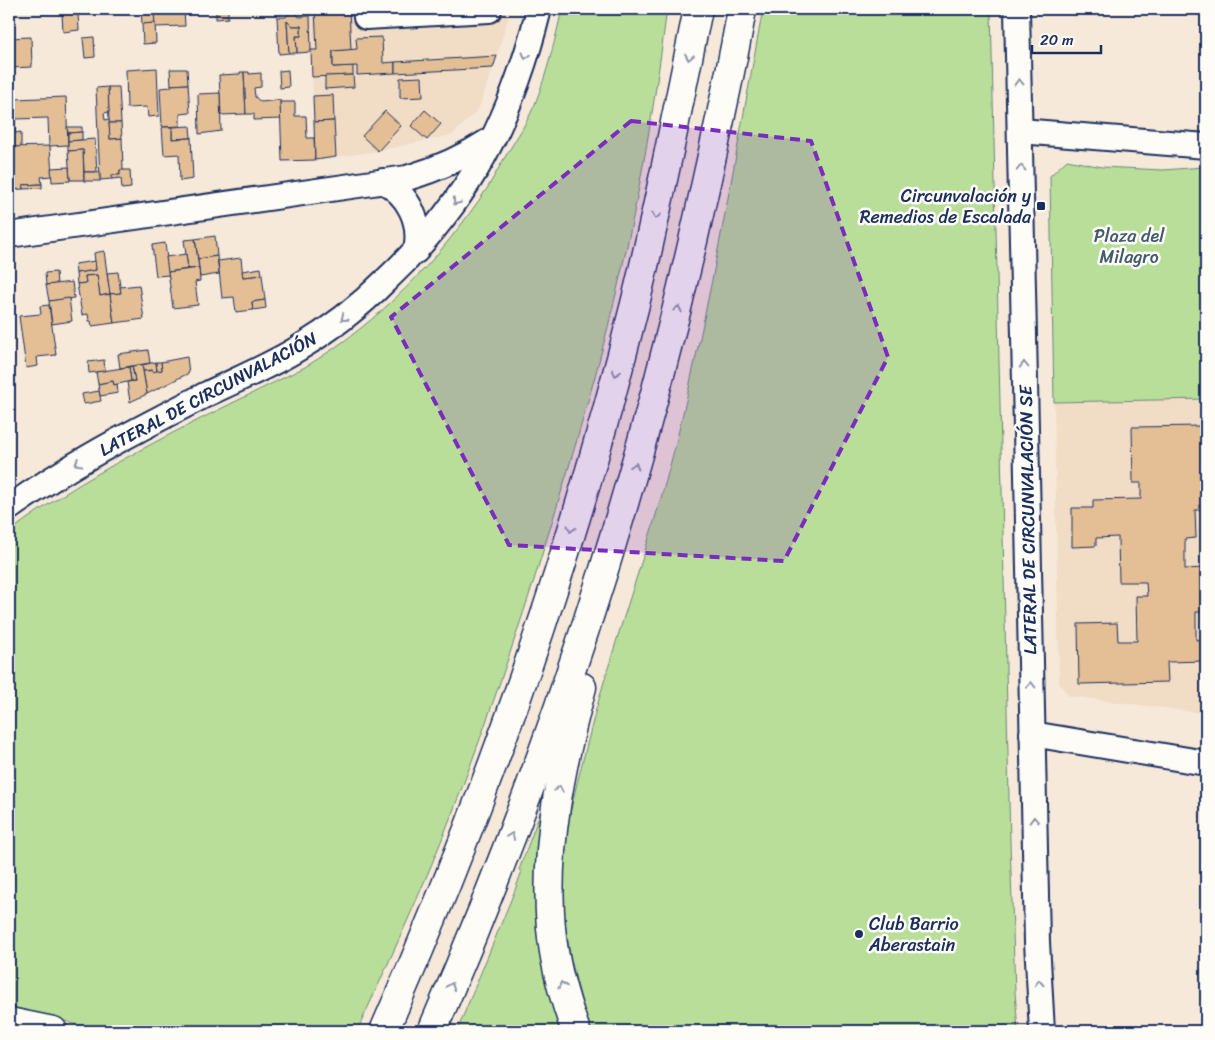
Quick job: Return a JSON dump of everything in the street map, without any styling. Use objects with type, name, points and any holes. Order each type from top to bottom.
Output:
[{"type":"highway","points":[[387,1023],[485,786],[550,597],[586,482],[644,265],[698,9]]},
{"type":"highway","points":[[432,1031],[528,792],[596,594],[625,502],[673,328],[692,248],[742,9]]},
{"type":"highway","points":[[576,1031],[558,968],[551,929],[549,872],[555,808],[569,734],[597,635],[625,502]]},
{"type":"highway","points":[[9,1022],[53,1031]]},
{"type":"street","points":[[365,9],[366,17],[489,10]]},
{"type":"street","name":"LATERAL DE CIRCUNVALACIÓN","points":[[9,508],[98,451],[298,349],[337,324],[364,302],[416,251],[441,222],[466,187],[494,138],[512,97],[539,9]]},
{"type":"street","name":"LATERAL DE CIRCUNVALACIÓN SE","points":[[1017,9],[1037,942],[1042,1031]]},
{"type":"street","points":[[1020,131],[1206,146]]},
{"type":"street","points":[[9,235],[408,178],[459,158],[494,138]]},
{"type":"street","points":[[383,182],[399,192],[412,210],[418,232],[416,251]]},
{"type":"street","points":[[1032,734],[1206,764]]},
{"type":"highlighted area","points":[[631,121],[811,141],[888,357],[784,561],[509,545],[391,317]]},
{"type":"shaded area","points":[[310,9],[511,9],[478,110],[452,135],[378,151],[315,160]]},
{"type":"shaded area","points":[[1206,399],[1206,711],[1203,713],[1069,696],[1059,683],[1054,402]]},
{"type":"green space","points":[[562,9],[667,9],[652,115],[625,255],[589,400],[502,678],[467,775],[432,863],[357,1031],[95,1031],[56,1018],[9,1006],[9,532],[79,485],[153,443],[305,367],[358,330],[407,287],[429,264],[469,214],[488,187],[525,124],[535,104],[543,81]]},
{"type":"green space","points":[[763,9],[991,9],[1010,842],[1018,1031],[591,1031],[574,972],[564,912],[563,871],[565,841],[577,781],[595,713],[666,482],[689,389],[712,281]]},
{"type":"green space","name":"Plaza del Milagro","points":[[1067,160],[1102,167],[1163,170],[1204,167],[1206,169],[1206,399],[1054,402],[1050,176]]},
{"type":"green space","points":[[543,812],[562,1031],[457,1031],[515,890],[522,871],[519,870],[540,813]]},
{"type":"building","points":[[141,9],[154,9],[155,23],[142,24]]},
{"type":"building","points":[[154,9],[184,9],[185,26],[155,27]]},
{"type":"building","points":[[216,9],[228,9],[228,18],[216,19]]},
{"type":"building","points":[[294,9],[299,17],[310,16],[311,52],[297,53],[296,36],[301,36],[301,26],[292,26],[287,21],[289,53],[279,54],[277,17],[286,17]]},
{"type":"building","points":[[315,9],[349,9],[351,50],[333,51],[333,67],[353,66],[353,75],[312,77],[311,50],[317,50]]},
{"type":"building","points":[[78,13],[79,30],[63,32],[62,14]]},
{"type":"building","points":[[287,21],[292,26],[301,26],[301,36],[296,36],[297,53],[289,53]]},
{"type":"building","points":[[155,23],[156,43],[143,44],[142,24]]},
{"type":"building","points":[[31,37],[32,67],[9,68],[9,38]]},
{"type":"building","points":[[94,37],[95,57],[85,58],[83,38]]},
{"type":"building","points":[[382,37],[383,63],[395,62],[395,73],[357,75],[357,66],[333,67],[333,51],[357,49],[356,38]]},
{"type":"building","points":[[497,56],[493,68],[395,73],[395,62]]},
{"type":"building","points":[[157,68],[159,116],[148,117],[147,107],[127,108],[126,70]]},
{"type":"building","points":[[170,69],[187,69],[188,84],[171,85]]},
{"type":"building","points":[[288,70],[289,87],[280,88],[279,71]]},
{"type":"building","points":[[240,72],[244,72],[246,114],[221,115],[219,75],[240,74]]},
{"type":"building","points":[[244,72],[249,72],[249,74],[261,73],[261,87],[254,88],[255,97],[261,102],[280,100],[281,119],[254,120],[254,114],[246,114]]},
{"type":"building","points":[[353,75],[354,87],[325,89],[325,76]]},
{"type":"building","points":[[422,77],[423,97],[400,98],[400,78]]},
{"type":"building","points":[[188,84],[190,113],[180,114],[180,126],[162,127],[160,88]]},
{"type":"building","points":[[108,87],[119,87],[121,123],[109,123]]},
{"type":"building","points":[[108,87],[109,112],[104,113],[105,120],[109,119],[110,139],[122,138],[123,170],[120,170],[120,175],[112,175],[112,179],[100,180],[96,88]]},
{"type":"building","points":[[220,93],[221,131],[199,134],[198,94]]},
{"type":"building","points":[[333,95],[334,121],[314,122],[313,96]]},
{"type":"building","points":[[9,96],[14,96],[15,99],[66,97],[68,145],[49,146],[48,118],[15,119],[15,133],[21,132],[21,147],[9,147]]},
{"type":"building","points":[[280,102],[295,102],[295,116],[306,116],[307,138],[314,138],[315,160],[282,161]]},
{"type":"building","points":[[425,110],[441,124],[427,140],[411,126]]},
{"type":"building","points":[[385,111],[401,126],[378,151],[362,136]]},
{"type":"building","points":[[334,121],[336,157],[315,160],[314,122]]},
{"type":"building","points":[[109,123],[121,123],[122,138],[110,139]]},
{"type":"building","points":[[190,126],[191,138],[172,139],[172,127]]},
{"type":"building","points":[[67,127],[82,127],[82,132],[68,133]]},
{"type":"building","points":[[162,127],[172,127],[172,139],[191,138],[193,179],[180,181],[179,154],[164,155]]},
{"type":"building","points":[[82,132],[82,140],[68,141],[68,133]]},
{"type":"building","points":[[95,139],[97,172],[84,172],[83,150],[68,151],[68,141]]},
{"type":"building","points":[[50,146],[52,176],[41,177],[42,184],[23,185],[23,189],[9,190],[9,147]]},
{"type":"building","points":[[83,150],[84,180],[70,180],[68,151]]},
{"type":"building","points":[[69,167],[70,181],[52,182],[51,168]]},
{"type":"building","points":[[120,170],[130,170],[131,188],[122,189],[121,178],[112,179],[112,175],[120,175]]},
{"type":"building","points":[[84,172],[100,172],[100,181],[84,181]]},
{"type":"building","points":[[42,184],[42,188],[23,189],[23,185]]},
{"type":"building","points":[[215,236],[217,256],[198,259],[195,239]]},
{"type":"building","points":[[195,239],[199,268],[188,269],[184,240]]},
{"type":"building","points":[[165,243],[169,275],[156,276],[152,245]]},
{"type":"building","points":[[104,251],[110,294],[100,296],[97,275],[85,276],[86,283],[77,284],[76,273],[96,270],[94,253]]},
{"type":"building","points":[[186,254],[188,269],[168,272],[166,257]]},
{"type":"building","points":[[217,256],[219,274],[200,277],[198,259]]},
{"type":"building","points":[[241,258],[243,277],[262,275],[265,300],[252,302],[253,310],[236,312],[234,297],[222,298],[218,261]]},
{"type":"building","points":[[95,261],[96,270],[76,273],[75,264]]},
{"type":"building","points":[[199,268],[200,281],[195,282],[198,305],[173,308],[168,272]]},
{"type":"building","points":[[261,268],[262,275],[243,277],[242,271]]},
{"type":"building","points":[[56,272],[57,284],[46,285],[45,273]]},
{"type":"building","points":[[118,272],[121,293],[110,294],[107,273]]},
{"type":"building","points":[[97,275],[100,296],[110,294],[114,323],[92,326],[88,314],[82,315],[77,284],[86,283],[85,276]]},
{"type":"building","points":[[72,282],[74,298],[49,301],[46,285]]},
{"type":"building","points":[[139,285],[144,319],[114,323],[110,294],[121,293],[120,287]]},
{"type":"building","points":[[69,298],[72,321],[52,324],[49,301]]},
{"type":"building","points":[[265,300],[266,308],[253,310],[252,302]]},
{"type":"building","points":[[49,305],[56,355],[37,357],[38,366],[26,368],[19,316],[41,314],[40,306]]},
{"type":"building","points":[[148,350],[150,363],[120,368],[118,354]]},
{"type":"building","points":[[187,357],[189,373],[147,394],[143,371],[162,370],[161,362]]},
{"type":"building","points":[[104,360],[105,371],[89,373],[88,362]]},
{"type":"building","points":[[156,362],[157,371],[143,371],[142,365]]},
{"type":"building","points":[[156,362],[161,362],[162,370],[157,371]]},
{"type":"building","points":[[142,365],[147,394],[130,402],[127,382],[135,381],[132,366]]},
{"type":"building","points":[[132,366],[135,381],[131,381],[129,367]]},
{"type":"building","points":[[129,367],[131,381],[114,385],[113,381],[98,384],[96,372]]},
{"type":"building","points":[[113,381],[114,385],[117,384],[118,393],[100,396],[98,384]]},
{"type":"building","points":[[99,391],[101,401],[84,404],[82,394]]},
{"type":"building","points":[[1203,426],[1204,446],[1206,446],[1206,462],[1203,463],[1204,510],[1195,510],[1196,538],[1185,539],[1185,569],[1204,568],[1205,612],[1196,612],[1196,640],[1206,639],[1206,661],[1167,662],[1168,682],[1079,684],[1078,624],[1117,623],[1118,641],[1137,641],[1136,596],[1147,596],[1146,582],[1119,582],[1118,537],[1096,538],[1096,546],[1072,547],[1072,508],[1093,508],[1093,500],[1141,499],[1141,483],[1133,483],[1132,427]]},
{"type":"place","name":"Circunvalación y Remedios de Escalada","points":[[1041,206]]},
{"type":"place","name":"Club Barrio Aberastain","points":[[859,934]]}]
